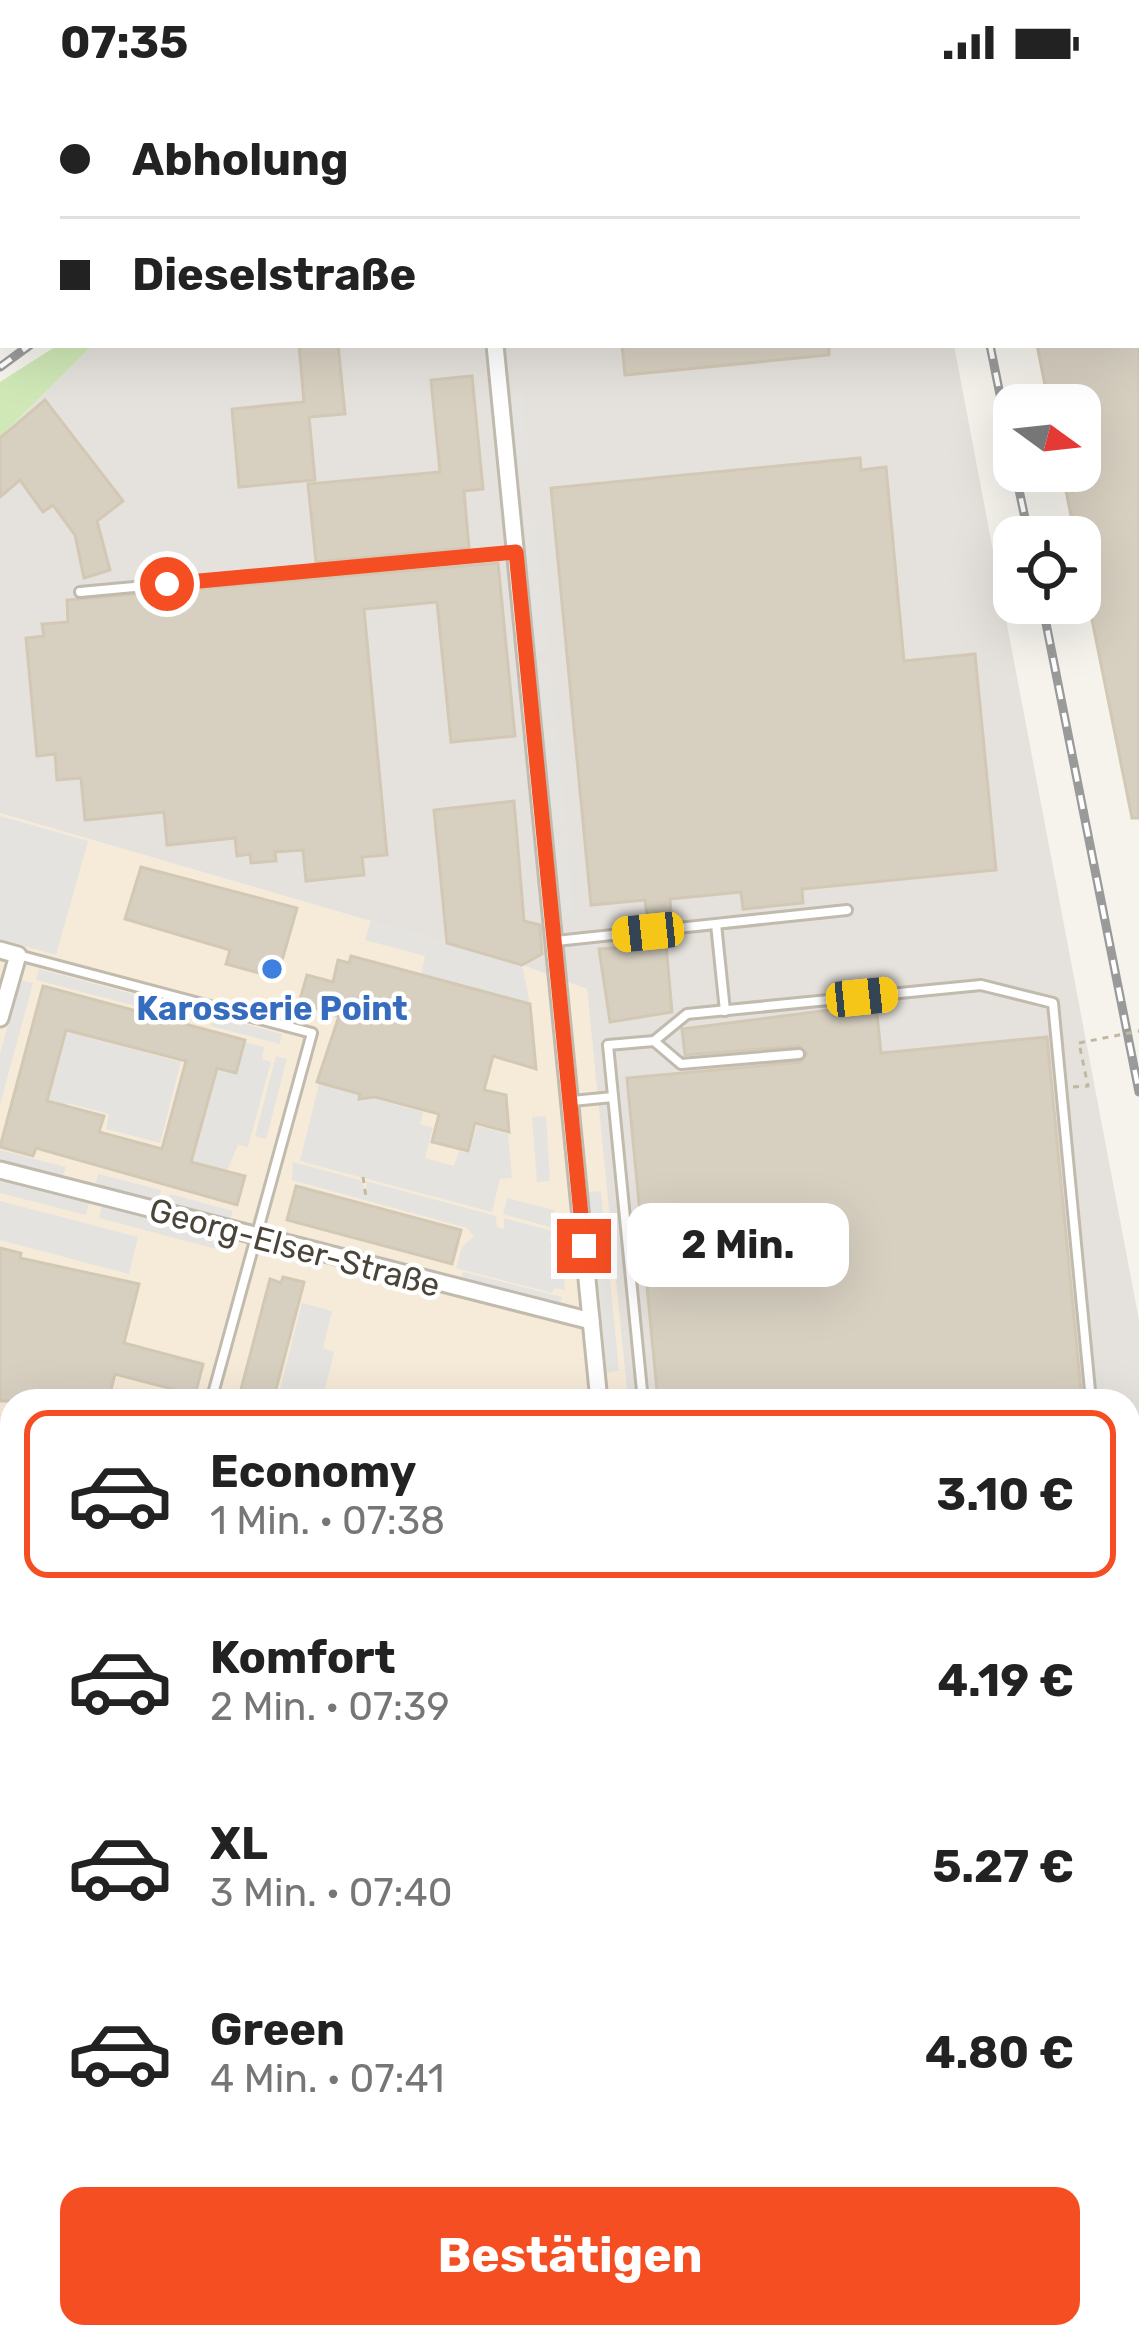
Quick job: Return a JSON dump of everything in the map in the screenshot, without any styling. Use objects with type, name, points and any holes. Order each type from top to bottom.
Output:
[{"type":"street","points":[[495,348],[598,1389]]},
{"type":"street","points":[[0,950],[18,955],[0,1018]]},
{"type":"street","name":"Georg-Elser-Straße","points":[[0,1170],[592,1321]]},
{"type":"lane","points":[[80,592],[516,552]]},
{"type":"lane","points":[[556,941],[847,910]]},
{"type":"lane","points":[[716,924],[725,1011]]},
{"type":"lane","points":[[18,955],[312,1033],[214,1389]]},
{"type":"lane","points":[[642,1389],[608,1045],[654,1041],[675,1019],[981,985],[1053,1003],[1089,1389]]},
{"type":"lane","points":[[654,1041],[681,1064],[800,1054]]},
{"type":"lane","points":[[571,1101],[613,1097]]},
{"type":"path","points":[[1061,1089],[1088,1086],[1079,1042],[1139,1031]]},
{"type":"path","points":[[363,1178],[366,1197]]},
{"type":"shaded area","points":[[90,348],[955,348],[993,551],[993,624],[1007,624],[1139,1320],[1139,1389],[627,1389],[587,989],[522,965],[0,813],[0,437]]},
{"type":"shaded area","points":[[522,392],[529,466],[517,467],[510,393]]},
{"type":"shaded area","points":[[534,517],[541,577],[529,578],[523,518]]},
{"type":"shaded area","points":[[506,565],[510,565],[528,734],[523,734]]},
{"type":"shaded area","points":[[541,585],[548,652],[536,653],[529,586]]},
{"type":"shaded area","points":[[549,662],[555,719],[543,720],[537,663]]},
{"type":"shaded area","points":[[556,726],[566,823],[553,825],[543,728]]},
{"type":"shaded area","points":[[0,813],[522,965],[587,989],[627,1389],[0,1389]]},
{"type":"shaded area","points":[[0,816],[88,841],[56,955],[0,939]]},
{"type":"shaded area","points":[[566,833],[574,914],[562,916],[554,834]]},
{"type":"shaded area","points":[[371,921],[522,965],[530,1004],[421,975],[425,956],[365,940]]},
{"type":"shaded area","points":[[39,969],[204,1013],[202,1023],[36,980]]},
{"type":"shaded area","points":[[20,980],[33,983],[0,1105],[0,1054]]},
{"type":"shaded area","points":[[214,1016],[282,1034],[280,1044],[211,1026]]},
{"type":"shaded area","points":[[67,1032],[181,1062],[160,1143],[106,1129],[109,1114],[67,1103],[62,1120],[45,1115]]},
{"type":"shaded area","points":[[244,1042],[264,1047],[262,1059],[271,1062],[248,1147],[238,1145],[227,1171],[191,1162],[217,1068]]},
{"type":"shaded area","points":[[276,1056],[287,1059],[266,1139],[255,1136]]},
{"type":"shaded area","points":[[319,1084],[423,1112],[420,1124],[433,1128],[425,1158],[454,1166],[459,1151],[469,1153],[477,1126],[508,1134],[512,1178],[500,1179],[492,1212],[300,1161]]},
{"type":"shaded area","points":[[546,1116],[550,1181],[537,1182],[532,1117]]},
{"type":"shaded area","points":[[0,1150],[66,1167],[62,1178],[0,1163]]},
{"type":"shaded area","points":[[293,1162],[360,1180],[367,1192],[366,1181],[496,1216],[497,1227],[504,1229],[504,1218],[552,1231],[549,1241],[560,1244],[565,1290],[554,1288],[552,1293],[456,1268],[462,1247],[474,1236],[467,1228],[292,1180]]},
{"type":"shaded area","points":[[98,1174],[161,1190],[157,1204],[95,1187]]},
{"type":"shaded area","points":[[0,1179],[89,1203],[86,1215],[0,1193]]},
{"type":"shaded area","points":[[601,1191],[607,1252],[595,1253],[589,1192]]},
{"type":"shaded area","points":[[170,1194],[233,1211],[229,1223],[167,1206]]},
{"type":"shaded area","points":[[507,1198],[554,1210],[550,1227],[503,1214]]},
{"type":"shaded area","points":[[0,1201],[138,1237],[129,1274],[0,1240]]},
{"type":"shaded area","points":[[102,1206],[227,1239],[224,1251],[99,1218]]},
{"type":"shaded area","points":[[608,1259],[619,1371],[607,1373],[596,1261]]},
{"type":"shaded area","points":[[463,1272],[562,1297],[558,1309],[460,1284]]},
{"type":"shaded area","points":[[302,1303],[332,1311],[323,1348],[334,1352],[325,1389],[280,1389]]},
{"type":"green space","points":[[53,348],[90,348],[0,437],[0,382]]},
{"type":"building","points":[[299,348],[338,348],[345,414],[309,417],[315,480],[239,487],[232,409],[304,402]]},
{"type":"building","points":[[622,348],[829,348],[829,355],[625,375]]},
{"type":"building","points":[[1038,348],[1139,348],[1139,818],[1132,818],[1093,624],[1101,624],[1101,516],[1071,516],[1066,492],[1101,492],[1101,384],[1045,384]]},
{"type":"building","points":[[472,376],[483,489],[464,491],[469,548],[316,562],[308,484],[440,472],[431,380]]},
{"type":"building","points":[[45,400],[123,501],[97,521],[110,570],[84,578],[75,535],[53,505],[43,512],[20,480],[0,497],[0,438]]},
{"type":"building","points":[[860,458],[861,470],[886,467],[904,661],[975,654],[996,870],[802,889],[803,903],[743,909],[741,892],[670,899],[671,913],[647,915],[645,900],[591,905],[551,488]]},
{"type":"building","points":[[498,563],[515,736],[451,742],[437,602],[364,609],[387,855],[362,857],[364,875],[306,881],[303,850],[275,852],[276,861],[251,863],[250,854],[237,856],[235,838],[167,845],[164,812],[85,820],[81,778],[57,780],[55,754],[37,756],[26,638],[44,636],[42,624],[68,622],[67,600]]},
{"type":"building","points":[[514,801],[524,921],[540,925],[542,954],[522,965],[447,943],[434,810]]},
{"type":"building","points":[[141,867],[297,908],[277,978],[226,964],[230,950],[125,919]]},
{"type":"building","points":[[666,945],[672,1012],[610,1022],[599,949]]},
{"type":"building","points":[[351,956],[530,1004],[536,1069],[493,1056],[484,1090],[506,1095],[509,1132],[475,1123],[468,1151],[432,1142],[439,1114],[375,1097],[359,1099],[360,1094],[317,1082],[339,1016],[299,1003],[307,975],[333,982],[338,960],[349,963]]},
{"type":"building","points":[[43,986],[245,1040],[236,1073],[217,1068],[191,1162],[245,1176],[237,1205],[36,1148],[33,1156],[0,1147]],"holes":[[[66,1030],[186,1061],[162,1149],[99,1132],[104,1116],[47,1101]]]},
{"type":"building","points":[[876,1004],[881,1053],[1047,1037],[1081,1389],[657,1389],[627,1078],[801,1062],[807,1054],[799,1046],[685,1055],[682,1029]]},
{"type":"building","points":[[296,1186],[461,1230],[452,1264],[287,1220]]},
{"type":"building","points":[[0,1248],[21,1253],[20,1258],[139,1284],[124,1343],[203,1364],[197,1389],[172,1389],[115,1374],[111,1389],[0,1389]]},
{"type":"building","points":[[283,1277],[304,1282],[276,1389],[241,1389],[270,1279],[281,1283]]},
{"type":"railway","points":[[0,367],[26,348]]},
{"type":"railway","points":[[991,348],[998,384]]},
{"type":"railway","points":[[1019,492],[1025,516]]},
{"type":"railway","points":[[1046,624],[1139,1092]]},
{"type":"place","name":"Karosserie Point","points":[[272,969]]},
{"type":"route","points":[[167,584],[516,552],[584,1246]]}]
